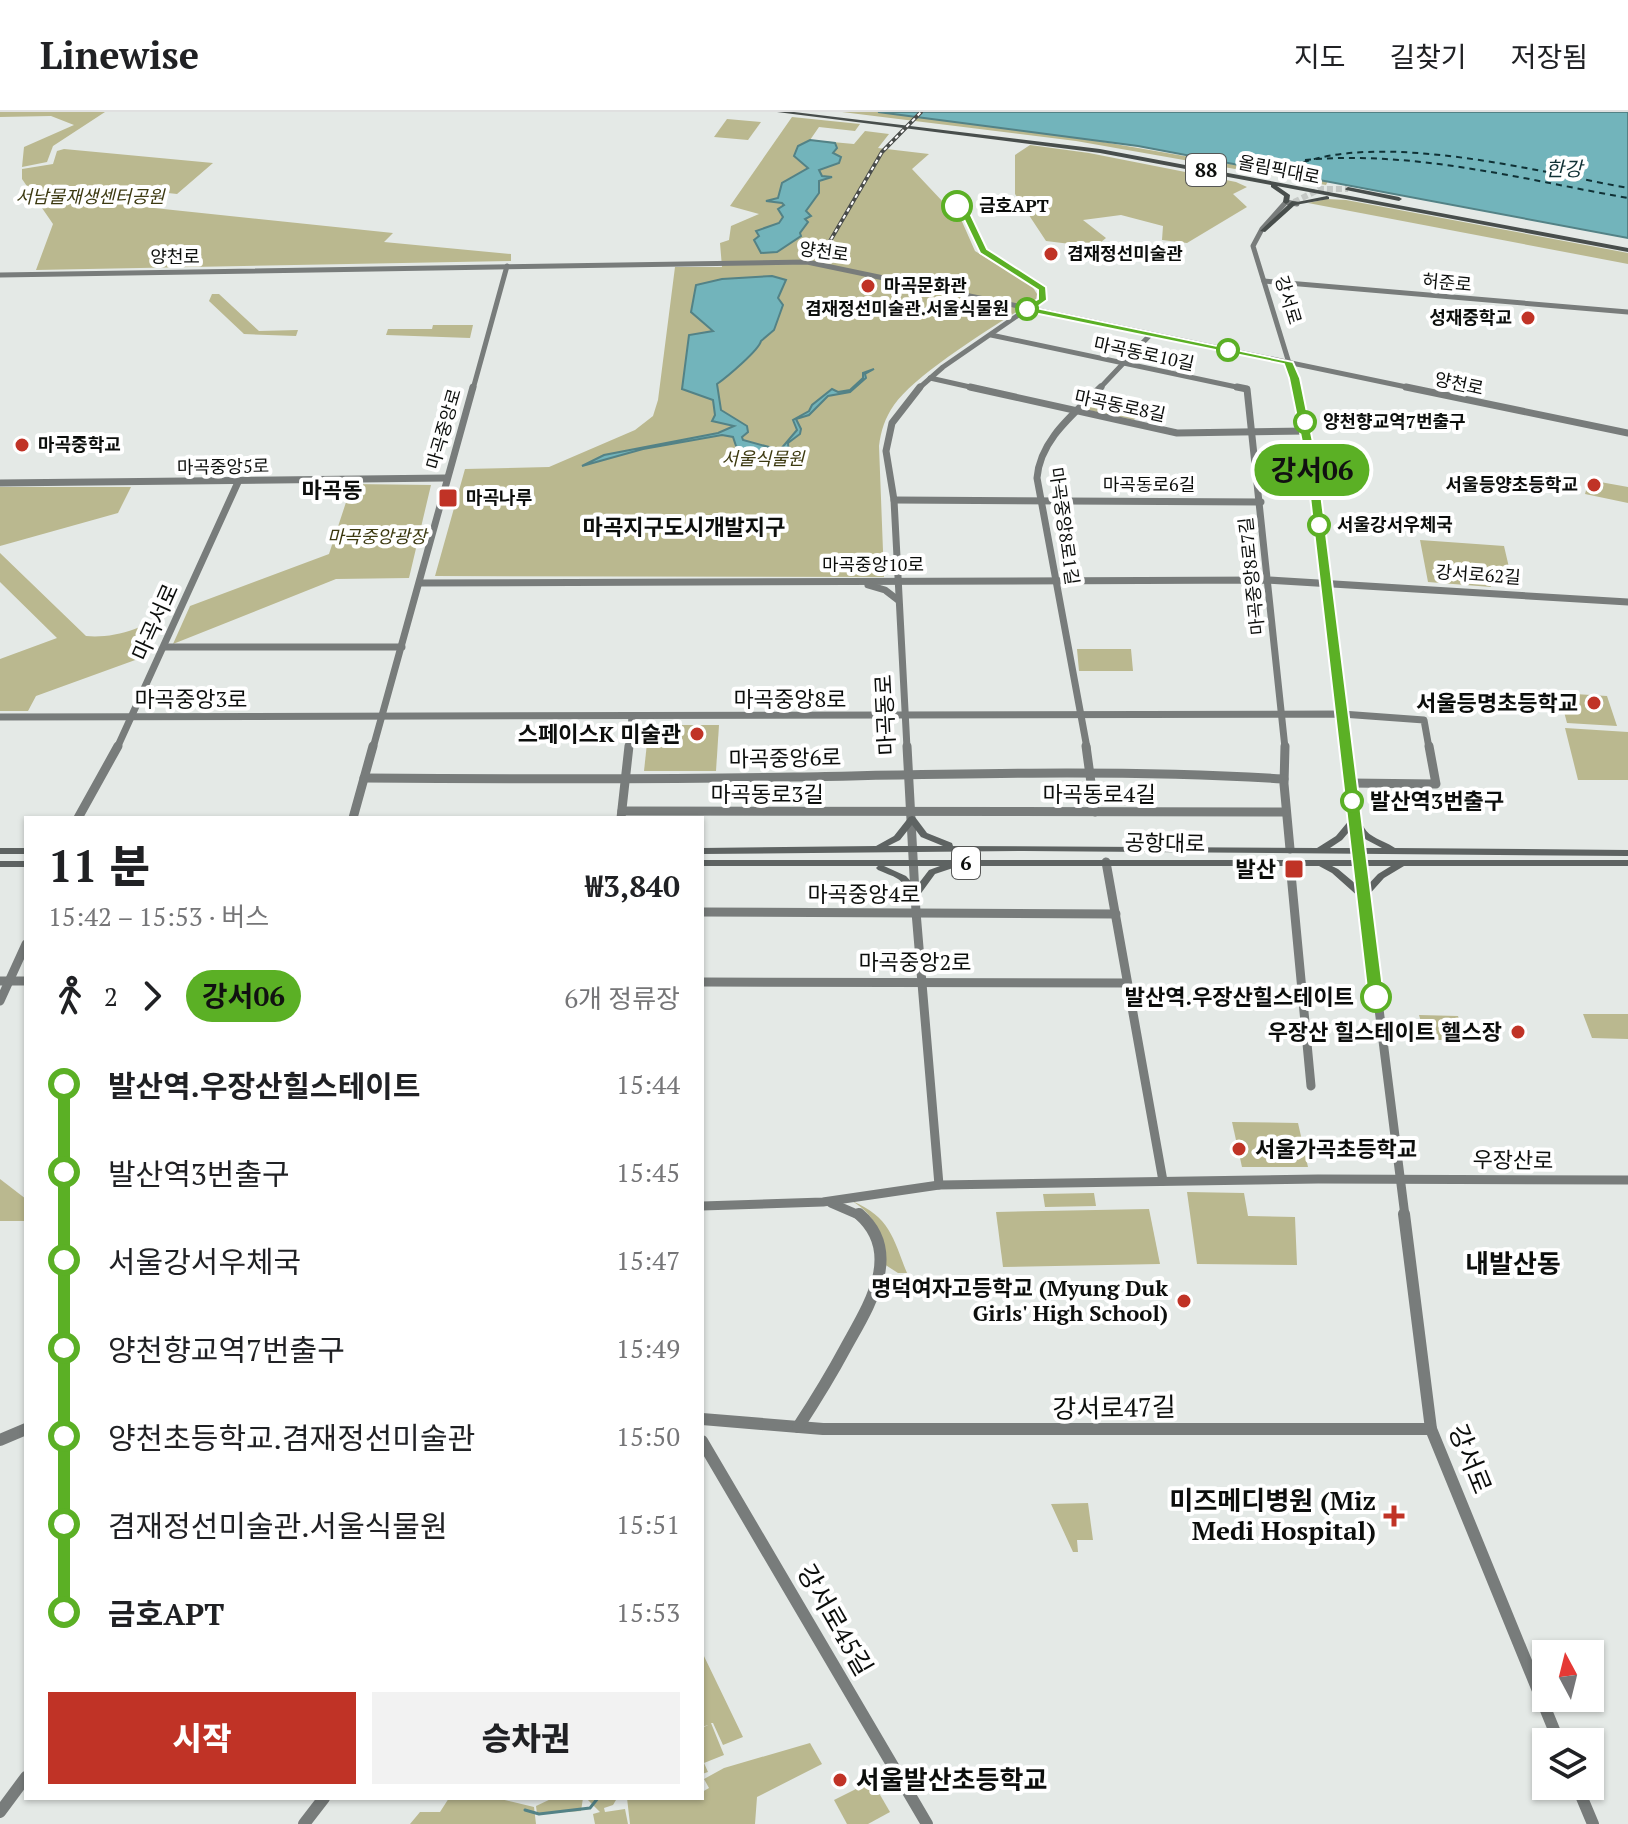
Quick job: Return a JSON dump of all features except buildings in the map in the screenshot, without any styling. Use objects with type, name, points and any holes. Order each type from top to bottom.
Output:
[{"type":"highway","name":"올림픽대로","points":[[780,112],[1030,140],[1628,248]]},
{"type":"highway","name":"올림픽대로","points":[[815,112],[1104,147],[1628,248]]},
{"type":"highway","points":[[1238,176],[1280,189],[1292,203]]},
{"type":"highway","points":[[1348,189],[1509,223]]},
{"type":"highway","points":[[1263,231],[1292,203],[1331,198],[1394,206]]},
{"type":"main road","points":[[912,816],[918,830],[933,841],[964,849]]},
{"type":"main road","points":[[874,849],[897,838],[912,816]]},
{"type":"main road","points":[[1320,850],[1339,838],[1354,820],[1374,842],[1407,853]]},
{"type":"main road","name":"공항대로","points":[[704,851],[874,849],[960,863],[1321,864],[1407,853],[1628,853]]},
{"type":"main road","name":"공항대로","points":[[704,863],[872,865],[964,849],[1290,849],[1320,850],[1402,864],[1628,863]]},
{"type":"main road","points":[[0,851],[24,851]]},
{"type":"main road","points":[[872,865],[897,874],[916,894],[932,872],[960,863]]},
{"type":"main road","points":[[0,864],[24,864]]},
{"type":"main road","points":[[1321,864],[1335,871],[1363,896],[1381,876],[1402,864]]},
{"type":"street","name":"강서로","points":[[1263,231],[1253,246],[1307,431],[1431,1429],[1553,1728]]},
{"type":"street","name":"양천로","points":[[0,275],[807,262],[1628,433]]},
{"type":"street","name":"마곡중앙로","points":[[354,816],[507,266]]},
{"type":"street","name":"허준로","points":[[1264,281],[1628,312]]},
{"type":"street","name":"마곡동로","points":[[939,1185],[916,912],[894,500],[885,447],[894,416],[930,378],[1027,309]]},
{"type":"street","name":"마곡중앙8로1길","points":[[1080,716],[1037,478],[1041,454],[1076,411],[1151,334]]},
{"type":"street","name":"마곡동로10길","points":[[991,335],[1247,389],[1254,434]]},
{"type":"street","name":"마곡동로8길","points":[[930,378],[1177,433],[1307,431]]},
{"type":"street","name":"마곡중앙8로7길","points":[[1254,434],[1282,715]]},
{"type":"street","name":"마곡중앙5로","points":[[0,483],[446,478]]},
{"type":"street","name":"마곡서로","points":[[79,816],[100,783],[165,647],[239,480]]},
{"type":"street","name":"마곡동로6길","points":[[894,500],[1261,502]]},
{"type":"street","name":"마곡중앙10로","points":[[420,583],[1326,581]]},
{"type":"street","name":"강서로62길","points":[[1326,581],[1628,602]]},
{"type":"street","points":[[857,582],[885,590],[898,600]]},
{"type":"street","points":[[165,647],[402,647]]},
{"type":"street","points":[[1342,714],[1424,720],[1436,784],[1350,783]]},
{"type":"street","name":"마곡중앙8로","points":[[382,717],[1342,714]]},
{"type":"street","points":[[1282,715],[1290,849]]},
{"type":"street","points":[[1080,716],[1095,812]]},
{"type":"street","name":"마곡중앙3로","points":[[0,717],[382,717]]},
{"type":"street","points":[[621,814],[632,717]]},
{"type":"street","name":"마곡중앙6로","points":[[364,778],[624,780],[1091,772],[1190,773],[1284,779]]},
{"type":"street","name":"마곡동로4길","points":[[912,816],[1286,812]]},
{"type":"street","name":"마곡동로3길","points":[[621,814],[912,816]]},
{"type":"street","points":[[1106,862],[1163,1181]]},
{"type":"street","points":[[1290,863],[1311,1086]]},
{"type":"street","name":"마곡중앙4로","points":[[704,912],[1116,914]]},
{"type":"street","points":[[0,1001],[4,981],[24,947]]},
{"type":"street","name":"마곡중앙2로","points":[[704,982],[1127,983]]},
{"type":"street","points":[[704,1206],[823,1202],[939,1185],[1398,1178]]},
{"type":"street","name":"우장산로","points":[[1398,1178],[1628,1180]]},
{"type":"street","points":[[798,1427],[874,1296],[880,1273],[873,1227],[861,1212],[823,1202]]},
{"type":"street","name":"강서로47길","points":[[704,1419],[798,1427],[991,1431],[1431,1429]]},
{"type":"street","points":[[0,1440],[24,1430]]},
{"type":"street","name":"강서로45길","points":[[704,1444],[927,1824]]},
{"type":"street","points":[[0,1812],[24,1780]]},
{"type":"street","points":[[304,1824],[322,1800]]},
{"type":"street","points":[[1583,1800],[1593,1824]]},
{"type":"green space","points":[[0,112],[105,112],[53,146],[47,162],[22,167],[24,147],[74,125],[51,116],[0,117]]},
{"type":"green space","points":[[842,112],[878,112],[1040,131],[1328,181],[1326,185],[1076,141]]},
{"type":"green space","name":"서울식물원","points":[[792,117],[860,124],[855,131],[819,127],[810,140],[854,144],[865,131],[889,134],[878,148],[929,154],[912,169],[944,203],[956,208],[975,251],[1032,286],[1037,294],[1036,300],[960,348],[921,378],[905,392],[888,415],[879,446],[884,577],[435,576],[465,469],[549,467],[635,430],[653,416],[658,400],[675,267],[722,267],[720,243],[729,240],[731,226],[759,214],[730,206]]},
{"type":"green space","points":[[727,119],[761,122],[748,140],[714,137]]},
{"type":"green space","points":[[1030,145],[1089,153],[1236,182],[1247,187],[1233,194],[1247,207],[1187,243],[1162,240],[1163,226],[1121,215],[1083,220],[1106,238],[1095,247],[1046,241],[1015,194],[1015,155]]},
{"type":"green space","name":"서남물재생센터공원","points":[[64,149],[213,163],[177,194],[150,191],[135,206],[393,233],[384,242],[511,254],[511,261],[36,270],[53,224],[22,179],[22,169],[53,164],[57,151]]},
{"type":"green space","points":[[1327,199],[1628,253],[1628,264],[1308,203]]},
{"type":"green space","points":[[212,294],[219,294],[259,331],[298,330],[296,336],[244,334],[209,301]]},
{"type":"green space","points":[[433,325],[473,325],[470,338],[386,335],[388,329],[432,329]]},
{"type":"green space","points":[[1098,398],[1144,408],[1134,420],[1088,410]]},
{"type":"green space","points":[[1589,480],[1628,487],[1628,503],[1585,494]]},
{"type":"green space","name":"마곡중앙광장","points":[[352,484],[431,485],[409,578],[336,579],[173,644],[190,606],[329,554]]},
{"type":"green space","points":[[0,487],[131,487],[118,513],[0,546]]},
{"type":"green space","points":[[1420,540],[1504,546],[1511,576],[1488,574],[1491,587],[1428,582]]},
{"type":"green space","points":[[0,553],[86,636],[130,631],[168,608],[146,659],[138,659],[36,696],[28,711],[0,711],[0,659],[57,638],[0,582]]},
{"type":"green space","points":[[1077,649],[1131,649],[1133,671],[1079,671]]},
{"type":"green space","points":[[1559,693],[1607,696],[1617,726],[1567,723]]},
{"type":"green space","points":[[649,725],[719,725],[716,771],[644,771]]},
{"type":"green space","points":[[1565,728],[1628,732],[1628,780],[1578,780]]},
{"type":"green space","points":[[1583,1014],[1628,1014],[1628,1039],[1592,1038]]},
{"type":"green space","points":[[1419,1015],[1458,1016],[1466,1040],[1426,1040]]},
{"type":"green space","points":[[1232,1122],[1298,1123],[1308,1167],[1242,1167]]},
{"type":"green space","points":[[0,1179],[24,1197],[24,1221],[0,1221]]},
{"type":"green space","points":[[1187,1192],[1244,1193],[1248,1216],[1295,1217],[1297,1265],[1197,1264]]},
{"type":"green space","points":[[1094,1193],[1096,1206],[1045,1207],[1043,1194]]},
{"type":"green space","points":[[852,1201],[875,1214],[882,1222],[907,1273],[898,1273],[884,1264],[873,1220]]},
{"type":"green space","points":[[1149,1209],[1160,1264],[1003,1267],[996,1212]]},
{"type":"green space","points":[[1088,1503],[1093,1540],[1077,1540],[1078,1552],[1073,1552],[1051,1504]]},
{"type":"green space","points":[[704,1656],[743,1737],[723,1745],[711,1723],[724,1755],[704,1763],[704,1727],[708,1725],[704,1726]]},
{"type":"green space","points":[[810,1743],[822,1764],[757,1797],[755,1824],[630,1824],[627,1800],[704,1800],[704,1791],[709,1788],[704,1779],[724,1768]]},
{"type":"green space","points":[[872,1781],[890,1812],[868,1824],[847,1824],[834,1800]]},
{"type":"green space","points":[[448,1800],[504,1800],[534,1807],[536,1824],[410,1824],[420,1812],[440,1812]]},
{"type":"green space","points":[[549,1800],[583,1800],[581,1811],[537,1814],[536,1806]]},
{"type":"green space","points":[[588,1800],[616,1800],[613,1805],[604,1808],[605,1812],[625,1809],[628,1824],[595,1824],[593,1814],[600,1812]]},
{"type":"water","name":"한강","points":[[878,112],[1628,112],[1628,238],[1138,146]]},
{"type":"water","points":[[810,140],[835,143],[837,148],[833,153],[841,157],[839,163],[819,170],[822,176],[832,177],[819,181],[819,193],[806,211],[811,216],[805,219],[808,222],[801,236],[777,252],[761,253],[754,240],[759,236],[756,231],[779,223],[783,217],[778,209],[784,205],[782,203],[766,201],[778,198],[782,183],[808,168],[794,156],[798,146]]},
{"type":"water","points":[[772,276],[786,280],[778,298],[783,305],[774,330],[717,384],[721,410],[747,426],[748,432],[742,437],[743,440],[780,450],[797,430],[793,420],[809,411],[832,389],[838,392],[850,390],[863,378],[863,373],[874,369],[865,374],[866,378],[850,392],[828,396],[809,415],[796,419],[800,434],[788,443],[789,454],[743,452],[736,446],[733,437],[722,435],[643,449],[582,466],[604,455],[718,433],[734,426],[712,421],[715,415],[713,400],[682,389],[689,335],[713,331],[691,312],[696,285],[722,279]]},
{"type":"waterway","points":[[525,1810],[539,1814],[590,1808],[596,1800]]},
{"type":"ferry route","points":[[1317,159],[1369,152],[1458,157],[1628,188]]},
{"type":"ferry route","points":[[1293,166],[1317,159]]},
{"type":"ferry route","points":[[1305,160],[1317,159]]},
{"type":"ferry route","points":[[1317,159],[1386,159],[1427,163],[1628,198]]},
{"type":"tunnel","points":[[1294,202],[1320,189],[1348,189]]},
{"type":"railway","points":[[823,253],[882,152],[921,112]]},
{"type":"bus line","name":"강서06","points":[[957,206],[965,211],[983,251],[1043,289],[1042,300],[1027,309],[1288,362],[1295,378],[1312,462],[1376,997]]},
{"type":"place","name":"금호APT","points":[[957,206]]},
{"type":"place","name":"겸재정선미술관","points":[[1051,254]]},
{"type":"place","name":"마곡문화관","points":[[868,286]]},
{"type":"place","name":"겸재정선미술관.서울식물원","points":[[1027,309]]},
{"type":"place","name":"성재중학교","points":[[1528,318]]},
{"type":"place","name":"양천향교역7번출구","points":[[1305,422]]},
{"type":"place","name":"마곡중학교","points":[[22,445]]},
{"type":"place","name":"서울등양초등학교","points":[[1594,485]]},
{"type":"place","name":"마곡나루","points":[[448,498]]},
{"type":"place","name":"서울강서우체국","points":[[1319,525]]},
{"type":"place","name":"서울등명초등학교","points":[[1594,703]]},
{"type":"place","name":"스페이스K 미술관","points":[[697,734]]},
{"type":"place","name":"발산역3번출구","points":[[1352,801]]},
{"type":"place","name":"발산","points":[[1294,869]]},
{"type":"place","name":"발산역.우장산힐스테이트","points":[[1376,997]]},
{"type":"place","name":"우장산 힐스테이트 헬스장","points":[[1518,1032]]},
{"type":"place","name":"서울가곡초등학교","points":[[1239,1149]]},
{"type":"place","name":"명덕여자고등학교 (Myung Duk Girls' High School)","points":[[1184,1301]]},
{"type":"place","name":"미즈메디병원 (Miz Medi Hospital)","points":[[1394,1516]]},
{"type":"place","name":"서울발산초등학교","points":[[840,1780]]},
{"type":"district","name":"마곡동","points":[[332,490]]},
{"type":"district","name":"마곡지구도시개발지구","points":[[684,527]]},
{"type":"district","name":"내발산동","points":[[1513,1264]]}]
